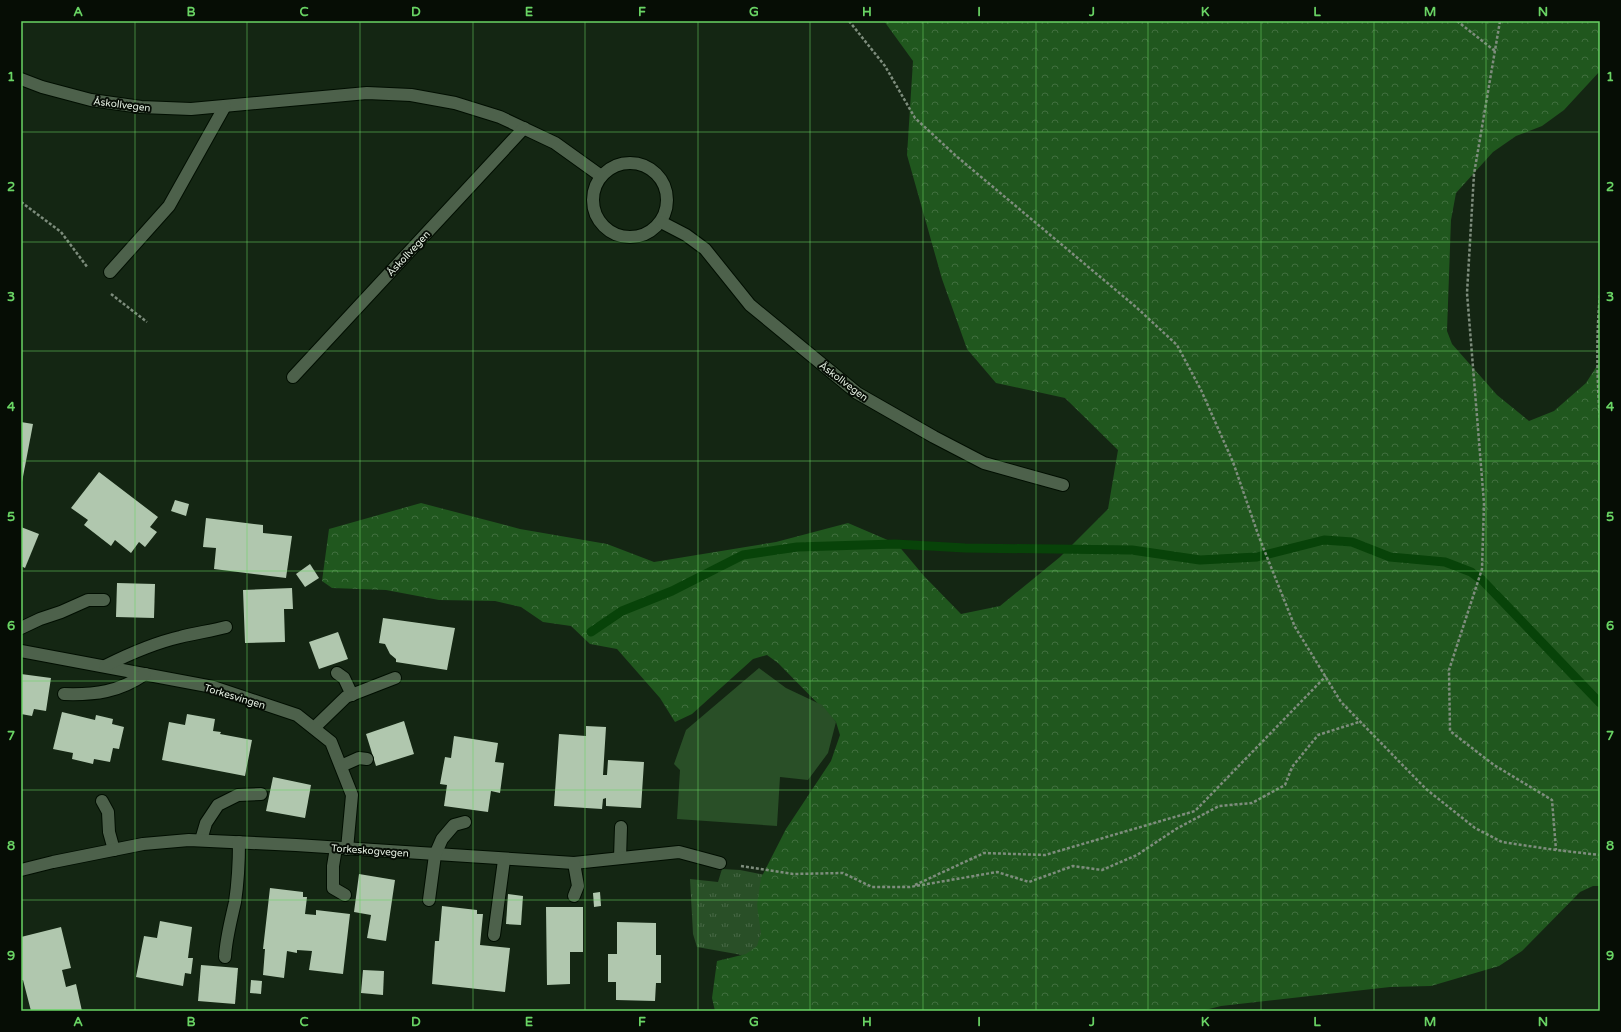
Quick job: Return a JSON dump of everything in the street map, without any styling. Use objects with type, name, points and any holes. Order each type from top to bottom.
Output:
[{"type":"street","name":"Åskollvegen","points":[[21,79],[42,87],[91,100],[141,108],[191,109],[367,93],[411,95],[455,103],[500,117],[555,143],[601,176]]},
{"type":"street","points":[[110,272],[169,206],[225,106]]},
{"type":"street","name":"Åskollvegen","points":[[292,377],[524,128]]},
{"type":"street","points":[[629,162],[642,164],[654,171],[663,181],[667,195],[667,209],[661,222],[650,232],[637,237],[623,237],[612,233],[603,227],[596,217],[593,207],[593,195],[596,182],[601,176],[616,165],[629,162]]},
{"type":"street","name":"Åskollvegen","points":[[661,222],[686,235],[705,249],[750,305],[858,393],[934,437],[984,463],[1062,485]]},
{"type":"street","points":[[21,628],[88,600],[104,600]]},
{"type":"street","points":[[104,666],[156,644],[226,627]]},
{"type":"street","name":"Torkesvingen","points":[[21,651],[213,687],[297,715],[331,742],[352,795],[342,848],[333,866],[334,888],[345,895]]},
{"type":"street","points":[[337,673],[344,678],[352,695]]},
{"type":"street","points":[[64,694],[101,693],[120,688],[134,682],[145,674]]},
{"type":"street","points":[[314,728],[346,697],[395,678]]},
{"type":"street","points":[[341,766],[359,758],[367,759]]},
{"type":"street","points":[[201,840],[206,823],[218,806],[238,795],[261,794]]},
{"type":"street","points":[[102,801],[108,812],[109,832],[114,850]]},
{"type":"street","points":[[429,900],[435,855],[442,839],[454,825],[465,822]]},
{"type":"street","points":[[620,858],[621,827]]},
{"type":"street","name":"Torkeskogvegen","points":[[21,870],[143,844],[189,840],[574,863],[679,852],[720,863]]},
{"type":"street","points":[[225,957],[226,944],[236,895],[239,869],[239,842]]},
{"type":"street","points":[[494,936],[504,860]]},
{"type":"street","points":[[574,863],[578,886],[574,896]]},
{"type":"path","points":[[849,21],[885,66],[916,118],[955,155],[1136,307],[1177,345],[1201,390],[1233,462],[1259,537],[1295,627],[1341,702],[1359,722],[1426,789],[1474,828],[1502,842],[1556,850],[1600,854]]},
{"type":"path","points":[[1457,21],[1495,51]]},
{"type":"path","points":[[1500,21],[1474,174],[1467,292],[1484,503],[1482,570],[1449,670],[1450,731],[1494,765],[1552,800],[1556,850]]},
{"type":"path","points":[[21,202],[61,232],[92,273]]},
{"type":"path","points":[[106,290],[147,322]]},
{"type":"path","points":[[1600,295],[1597,339],[1597,384],[1600,420]]},
{"type":"path","points":[[910,887],[984,853],[1045,855],[1195,811],[1326,676]]},
{"type":"path","points":[[720,863],[793,874],[843,873],[872,887],[910,887],[997,872],[1029,882],[1073,866],[1102,870],[1137,855],[1176,829],[1219,806],[1252,803],[1285,785],[1292,767],[1318,735],[1359,722]]},
{"type":"green space","points":[[884,21],[1600,21],[1600,71],[1564,110],[1542,126],[1516,136],[1493,152],[1456,193],[1451,220],[1447,331],[1452,344],[1497,395],[1529,421],[1554,411],[1586,383],[1600,361],[1600,886],[1593,886],[1580,892],[1522,951],[1499,966],[1431,986],[1390,987],[1221,1006],[1201,1011],[715,1011],[712,998],[717,961],[746,954],[757,946],[761,933],[757,905],[761,878],[786,829],[831,761],[840,735],[836,722],[778,663],[767,655],[753,659],[692,714],[675,722],[660,698],[617,649],[590,644],[571,626],[543,622],[521,607],[495,601],[439,600],[386,590],[332,588],[322,581],[329,529],[421,503],[520,529],[607,544],[654,562],[776,542],[848,523],[897,544],[924,576],[961,614],[1000,606],[1060,557],[1108,509],[1118,450],[1065,398],[996,383],[967,349],[942,279],[907,155],[913,61]]},
{"type":"green space","points":[[759,668],[786,688],[822,705],[836,722],[828,753],[808,780],[780,777],[777,826],[677,819],[680,770],[674,764],[686,730]]},
{"type":"green space","points":[[722,869],[740,870],[765,875],[773,953],[742,955],[697,947],[693,934],[690,879],[718,882]]},
{"type":"building","points":[[21,422],[33,424],[22,482],[21,482]]},
{"type":"building","points":[[99,472],[158,517],[150,527],[157,532],[145,547],[139,542],[131,553],[115,540],[111,546],[84,525],[88,520],[71,508]]},
{"type":"building","points":[[175,500],[189,504],[186,516],[171,511]]},
{"type":"building","points":[[206,518],[263,525],[263,533],[292,536],[286,578],[214,569],[216,548],[203,547]]},
{"type":"building","points":[[21,527],[39,534],[25,568],[21,566]]},
{"type":"building","points":[[310,564],[319,578],[305,587],[296,574]]},
{"type":"building","points":[[117,583],[155,584],[154,618],[116,617]]},
{"type":"building","points":[[292,588],[293,609],[284,609],[285,642],[245,643],[243,590]]},
{"type":"building","points":[[383,618],[455,628],[447,670],[396,662],[396,659],[390,654],[385,644],[379,643]]},
{"type":"building","points":[[338,632],[348,659],[319,669],[309,642]]},
{"type":"building","points":[[21,674],[51,678],[46,711],[34,709],[32,716],[21,714]]},
{"type":"building","points":[[62,712],[95,720],[96,715],[113,719],[112,724],[124,727],[119,749],[113,748],[110,762],[94,759],[93,764],[72,759],[73,753],[53,749]]},
{"type":"building","points":[[187,714],[215,719],[213,731],[221,732],[220,734],[252,740],[245,776],[162,760],[169,722],[185,725]]},
{"type":"building","points":[[404,721],[414,754],[376,766],[366,734]]},
{"type":"building","points":[[586,726],[606,727],[603,775],[607,775],[608,760],[644,762],[641,808],[606,806],[606,798],[603,799],[602,809],[554,806],[559,734],[586,736]]},
{"type":"building","points":[[454,736],[498,743],[495,762],[504,763],[500,793],[491,791],[488,812],[444,806],[447,785],[440,784],[445,757],[451,758]]},
{"type":"building","points":[[273,777],[311,785],[305,818],[266,811]]},
{"type":"building","points":[[359,874],[395,880],[386,941],[367,938],[371,915],[354,912]]},
{"type":"building","points":[[270,888],[303,892],[303,897],[307,897],[305,914],[316,915],[316,910],[350,914],[343,974],[309,970],[312,951],[297,950],[297,953],[287,951],[284,978],[263,975],[265,949],[263,949]]},
{"type":"building","points":[[600,892],[601,906],[594,907],[593,893]]},
{"type":"building","points":[[508,894],[523,896],[521,925],[506,924]]},
{"type":"building","points":[[442,906],[477,910],[477,914],[483,914],[480,945],[510,948],[505,992],[432,984],[435,941],[439,941]]},
{"type":"building","points":[[546,907],[583,907],[583,952],[570,952],[570,984],[547,985]]},
{"type":"building","points":[[160,921],[192,927],[188,958],[193,958],[191,974],[185,973],[183,986],[136,977],[144,936],[157,938]]},
{"type":"building","points":[[617,922],[656,923],[656,955],[661,955],[661,983],[656,983],[655,1001],[616,1000],[616,982],[608,982],[608,954],[617,954]]},
{"type":"building","points":[[61,927],[71,968],[62,970],[66,987],[76,984],[82,1011],[31,1011],[23,980],[21,980],[21,937]]},
{"type":"building","points":[[201,965],[238,968],[235,1004],[198,1001]]},
{"type":"building","points":[[363,970],[384,971],[383,995],[361,993]]},
{"type":"building","points":[[251,980],[262,981],[261,994],[250,993]]},
{"type":"waterway","points":[[591,632],[622,611],[672,591],[743,555],[797,547],[895,544],[965,548],[1132,550],[1200,560],[1257,557],[1324,540],[1352,542],[1390,557],[1445,562],[1471,572],[1482,580],[1600,703]]}]
